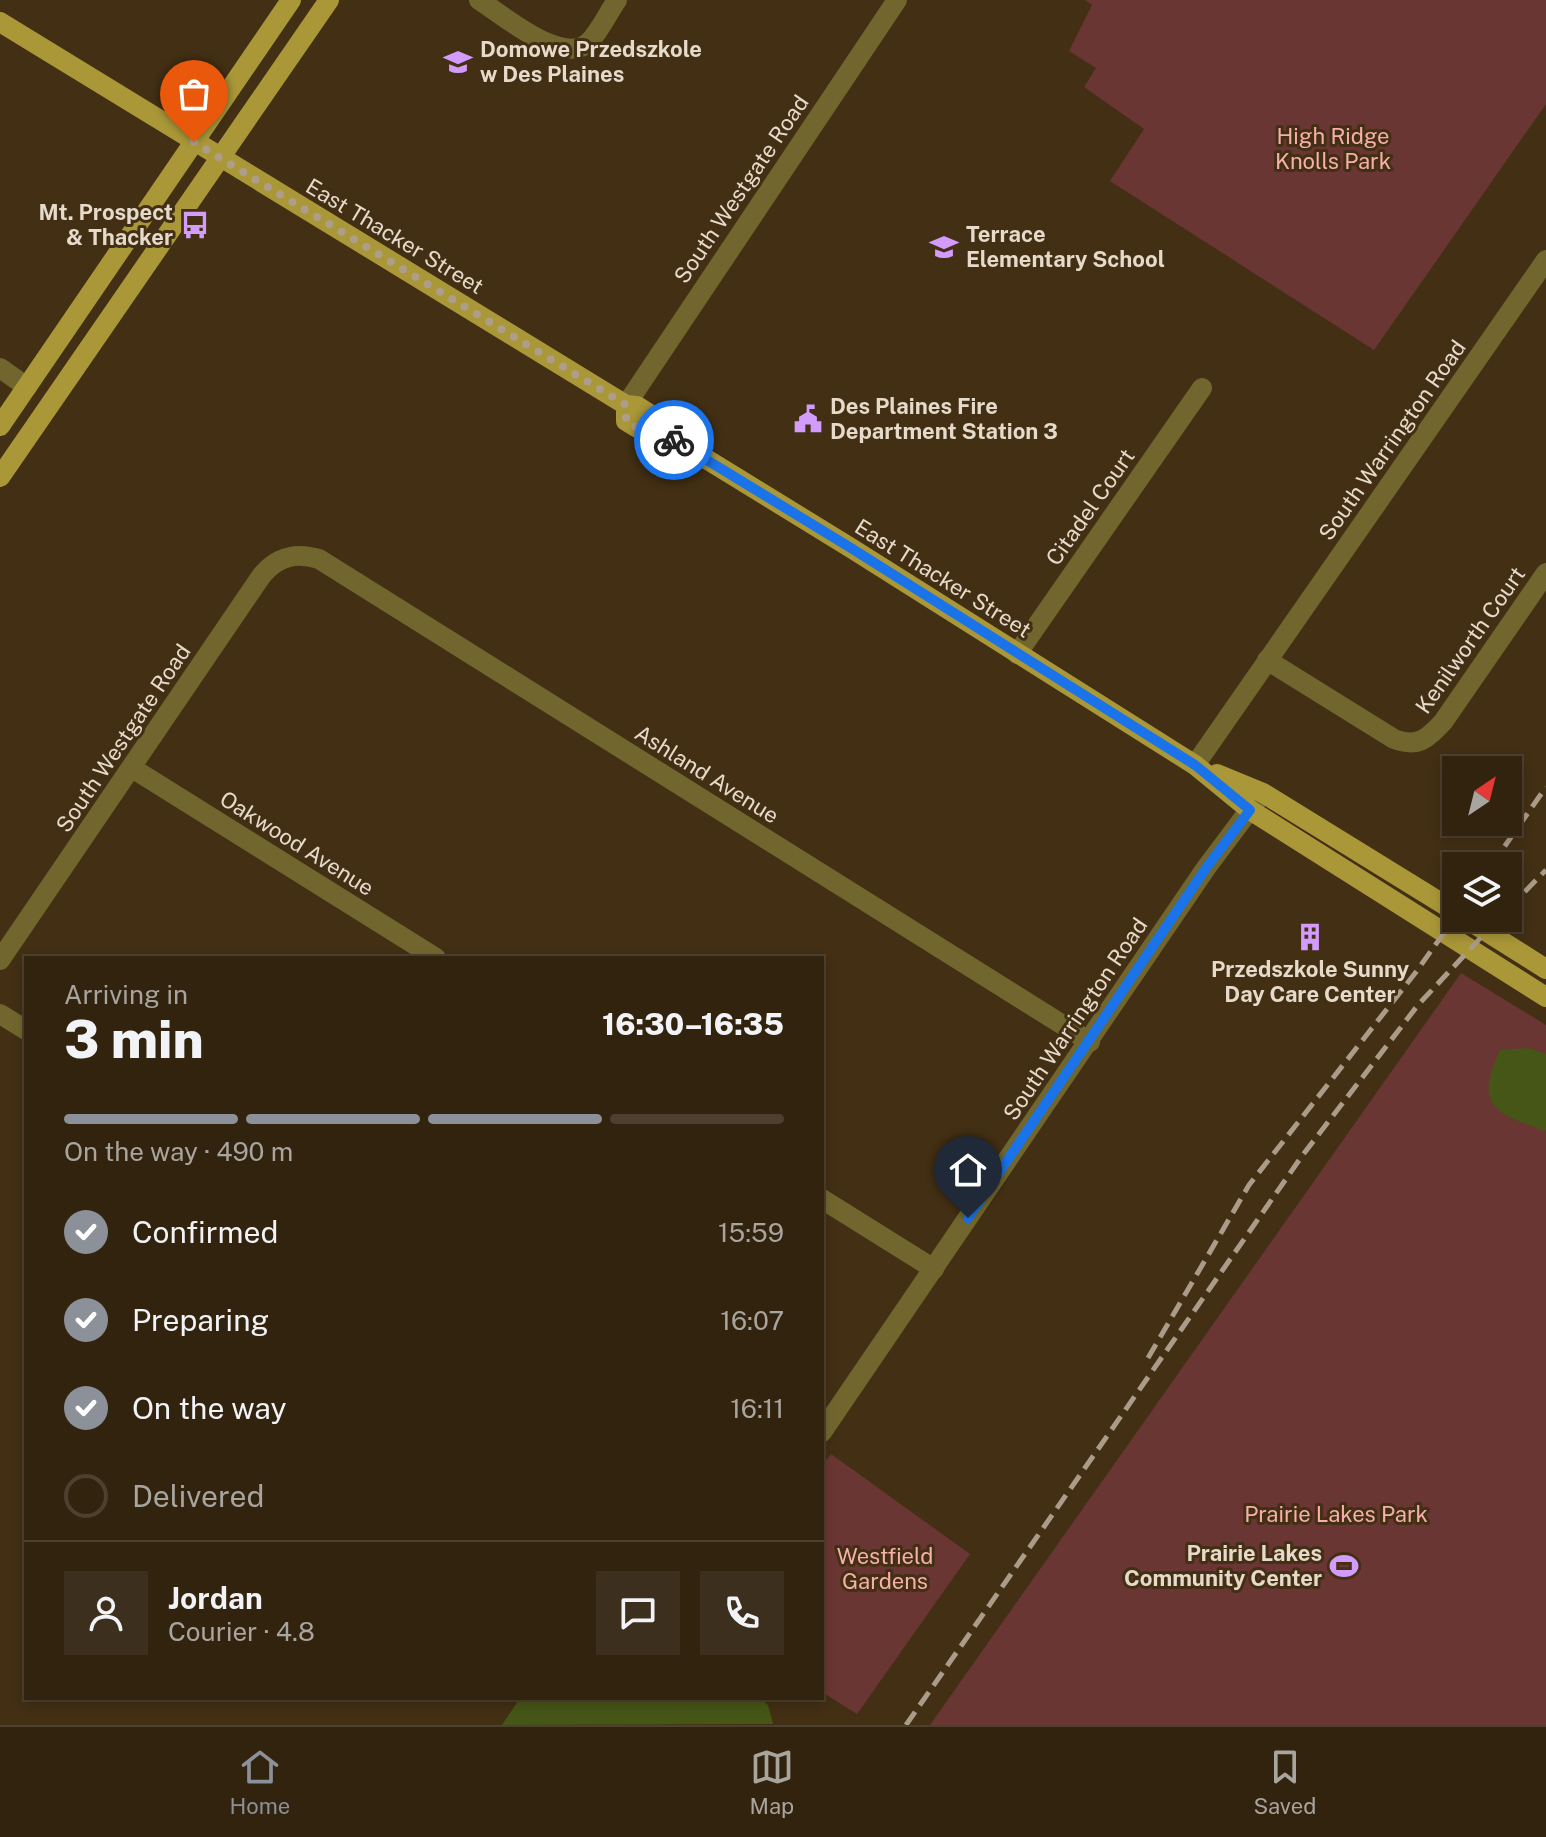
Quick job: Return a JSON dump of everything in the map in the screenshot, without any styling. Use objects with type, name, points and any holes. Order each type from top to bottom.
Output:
[{"type":"main road","points":[[0,426],[291,0]]},
{"type":"main road","points":[[0,477],[329,0]]},
{"type":"main road","name":"East Thacker Street","points":[[0,22],[626,405],[637,406],[662,422],[664,433],[1195,765],[1250,810],[1546,997]]},
{"type":"main road","name":"East Thacker Street","points":[[1195,765],[1263,793],[1442,903]]},
{"type":"main road","points":[[1487,932],[1546,969]]},
{"type":"street","points":[[479,0],[548,45],[573,50],[588,43],[617,0]]},
{"type":"street","name":"South Westgate Road","points":[[626,405],[897,0]]},
{"type":"street","name":"South Warrington Road","points":[[1195,765],[1546,260]]},
{"type":"street","points":[[0,368],[27,387]]},
{"type":"street","name":"Citadel Court","points":[[1017,654],[1202,388]]},
{"type":"street","name":"South Westgate Road","points":[[0,960],[262,575],[277,561],[295,555]]},
{"type":"street","name":"Ashland Avenue","points":[[295,555],[319,559],[1090,1042]]},
{"type":"street","name":"Kenilworth Court","points":[[1267,660],[1394,739],[1413,744],[1422,742],[1443,722],[1546,573]]},
{"type":"street","name":"Oakwood Avenue","points":[[132,768],[433,956]]},
{"type":"street","name":"South Warrington Road","points":[[824,1429],[1206,868],[1263,793]]},
{"type":"street","points":[[0,1014],[24,1029]]},
{"type":"street","points":[[824,1200],[934,1269]]},
{"type":"green space","name":"High Ridge Knolls Park","points":[[1085,0],[1546,0],[1546,104],[1374,350],[1110,181],[1144,129],[1084,87],[1096,68],[1069,51],[1092,5]]},
{"type":"green space","name":"Prairie Lakes Park","points":[[1461,973],[1546,1025],[1546,1725],[930,1725]]},
{"type":"green space","name":"Westfield Gardens","points":[[831,1454],[970,1554],[857,1714],[824,1693],[824,1463]]},
{"type":"shaded area","points":[[1529,1048],[1546,1054],[1546,1130],[1542,1131],[1502,1113],[1490,1098],[1489,1080],[1500,1050]]},
{"type":"shaded area","points":[[519,1700],[762,1700],[768,1705],[773,1724],[502,1725]]},
{"type":"railway","points":[[1501,852],[1546,787]]},
{"type":"railway","points":[[1522,895],[1546,870]]},
{"type":"railway","points":[[1148,1358],[1249,1185],[1445,932]]},
{"type":"railway","points":[[906,1725],[1302,1156],[1418,1005],[1486,932]]},
{"type":"way so far","points":[[194,142],[626,405],[626,421],[654,438],[664,433],[674,440]]},
{"type":"place","name":"Domowe Przedszkole w Des Plaines","points":[[458,62]]},
{"type":"place","name":"Mt. Prospect & Thacker","points":[[195,225]]},
{"type":"place","name":"Terrace Elementary School","points":[[944,247]]},
{"type":"place","name":"Des Plaines Fire Department Station 3","points":[[808,419]]},
{"type":"place","name":"Przedszkole Sunny Day Care Center","points":[[1310,937]]},
{"type":"place","name":"Prairie Lakes Community Center","points":[[1344,1566]]},
{"type":"route","points":[[674,440],[1195,765],[1250,810],[1206,868],[968,1218]]}]
